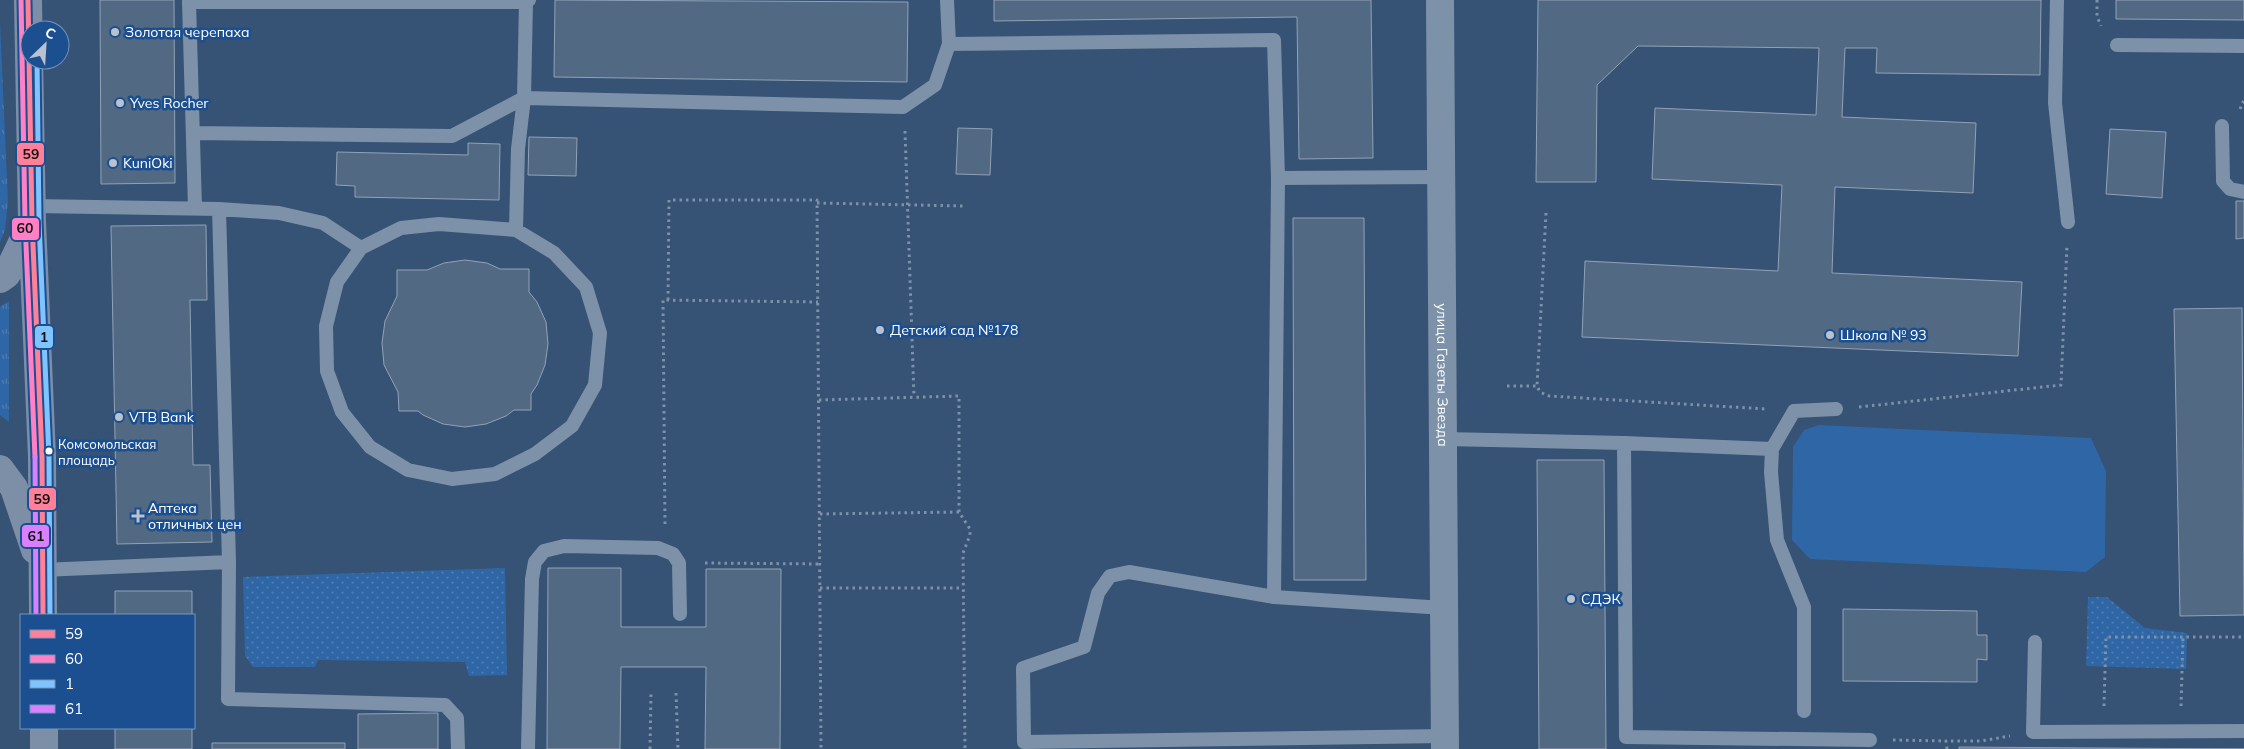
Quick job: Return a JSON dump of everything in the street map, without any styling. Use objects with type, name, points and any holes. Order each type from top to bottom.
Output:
[{"type":"main road","points":[[28,0],[32,214],[42,456],[42,614]]},
{"type":"main road","points":[[0,279],[7,274],[32,214]]},
{"type":"main road","points":[[0,469],[14,488],[42,570]]},
{"type":"main road","points":[[44,729],[44,749]]},
{"type":"street","name":"улица Газеты Звезда","points":[[1440,0],[1445,742]]},
{"type":"lane","points":[[193,133],[452,136],[524,98],[903,107],[936,86],[949,44],[947,0]]},
{"type":"lane","points":[[2057,0],[2055,103],[2068,222]]},
{"type":"lane","points":[[195,208],[188,2],[527,1],[524,98],[518,149],[516,230]]},
{"type":"lane","points":[[949,44],[1274,40],[1278,178],[1274,597]]},
{"type":"lane","points":[[2117,45],[2244,46]]},
{"type":"lane","points":[[2222,126],[2223,181],[2230,189],[2244,192]]},
{"type":"lane","points":[[1278,178],[1441,177]]},
{"type":"lane","points":[[32,214],[195,208],[279,213],[323,223],[360,248]]},
{"type":"lane","points":[[219,209],[229,562],[228,699],[445,705],[457,718],[458,749]]},
{"type":"lane","points":[[439,224],[516,230],[554,253],[586,287],[600,333],[595,385],[572,426],[535,454],[496,474],[452,479],[408,470],[370,447],[342,412],[327,371],[326,326],[337,282],[360,248],[401,228],[439,224]]},
{"type":"lane","points":[[1804,711],[1804,606],[1777,540],[1771,472],[1772,449],[1794,411],[1836,409]]},
{"type":"lane","points":[[1444,438],[1772,449]]},
{"type":"lane","points":[[1624,443],[1626,737],[1870,740]]},
{"type":"lane","points":[[528,749],[532,579],[535,562],[544,551],[564,546],[658,548],[673,554],[679,563],[680,614]]},
{"type":"lane","points":[[42,570],[229,562]]},
{"type":"lane","points":[[1444,608],[1274,597],[1129,572],[1110,576],[1098,594],[1084,647],[1023,668],[1024,742],[1445,742]]},
{"type":"lane","points":[[2036,642],[2033,732],[2244,731]]},
{"type":"path","points":[[903,107],[909,205],[914,397]]},
{"type":"path","points":[[668,300],[669,200],[817,200],[818,203],[964,206]]},
{"type":"path","points":[[818,203],[821,749]]},
{"type":"path","points":[[1546,213],[1537,386],[1540,392],[1549,396],[1794,411]]},
{"type":"path","points":[[1836,409],[2062,386],[2068,222]]},
{"type":"path","points":[[665,551],[663,300],[818,302]]},
{"type":"path","points":[[1507,386],[1537,386]]},
{"type":"path","points":[[819,400],[959,396],[959,512],[970,529],[970,535],[963,553],[965,749]]},
{"type":"path","points":[[820,514],[959,512]]},
{"type":"path","points":[[679,563],[820,564]]},
{"type":"path","points":[[820,588],[963,588]]},
{"type":"path","points":[[2103,732],[2106,636],[2244,637]]},
{"type":"path","points":[[2181,731],[2183,637]]},
{"type":"path","points":[[650,749],[651,693]]},
{"type":"path","points":[[676,693],[678,749]]},
{"type":"path","points":[[1870,740],[1981,741],[2033,732]]},
{"type":"path","points":[[1946,741],[1947,749]]},
{"type":"green space","points":[[0,21],[8,202],[5,230],[0,242]]},
{"type":"green space","points":[[9,301],[9,422],[0,415],[0,307]]},
{"type":"green space","points":[[1819,425],[2091,438],[2106,471],[2105,557],[2086,572],[1810,559],[1792,540],[1793,447],[1804,430]]},
{"type":"green space","points":[[505,568],[507,675],[469,676],[465,662],[318,660],[315,667],[253,667],[245,656],[243,577]]},
{"type":"green space","points":[[2088,597],[2107,597],[2145,628],[2187,633],[2186,669],[2086,666]]},
{"type":"building","points":[[100,0],[174,0],[175,183],[101,184]]},
{"type":"building","points":[[555,0],[908,2],[907,82],[554,77]]},
{"type":"building","points":[[994,0],[1371,0],[1373,158],[1299,159],[1297,17],[994,21]]},
{"type":"building","points":[[1538,0],[2041,0],[2040,75],[1876,73],[1877,48],[1845,48],[1842,117],[1976,123],[1973,193],[1835,187],[1832,273],[2022,282],[2018,356],[1582,337],[1585,261],[1778,271],[1782,185],[1652,179],[1655,108],[1816,115],[1819,48],[1638,46],[1597,85],[1596,182],[1536,182]]},
{"type":"building","points":[[2116,0],[2244,0],[2244,20],[2116,19]]},
{"type":"building","points":[[958,128],[992,129],[990,175],[956,174]]},
{"type":"building","points":[[2110,129],[2166,132],[2162,198],[2106,194]]},
{"type":"building","points":[[529,137],[577,138],[576,176],[528,175]]},
{"type":"building","points":[[468,143],[500,144],[499,200],[355,197],[355,186],[336,185],[337,152],[468,155]]},
{"type":"building","points":[[2236,201],[2244,201],[2244,238],[2236,239]]},
{"type":"building","points":[[1293,218],[1364,218],[1366,580],[1294,580]]},
{"type":"building","points":[[206,225],[207,300],[190,300],[193,465],[210,465],[212,542],[117,544],[111,226]]},
{"type":"building","points":[[465,260],[487,263],[500,269],[529,269],[529,292],[537,302],[546,322],[548,344],[545,365],[531,394],[531,410],[514,410],[506,416],[486,424],[465,427],[443,424],[418,411],[399,411],[398,392],[384,365],[382,343],[385,321],[397,296],[397,270],[427,270],[444,263]]},
{"type":"building","points":[[2242,308],[2244,615],[2180,616],[2174,309]]},
{"type":"building","points":[[1537,460],[1604,460],[1606,749],[1539,749]]},
{"type":"building","points":[[548,568],[621,568],[621,627],[706,627],[706,569],[781,569],[780,749],[705,749],[706,667],[621,667],[620,749],[547,749]]},
{"type":"building","points":[[115,591],[192,591],[192,614],[115,614]]},
{"type":"building","points":[[1843,609],[1977,611],[1977,635],[1987,635],[1987,660],[1977,659],[1977,682],[1843,681]]},
{"type":"building","points":[[438,713],[438,749],[358,749],[358,714]]},
{"type":"building","points":[[115,729],[192,729],[192,749],[115,749]]},
{"type":"building","points":[[212,743],[345,743],[345,749],[212,749]]},
{"type":"building","points":[[1959,747],[2244,749],[1959,749]]},
{"type":"transit line","name":"60","points":[[21,0],[25,221],[35,457]]},
{"type":"transit line","name":"59","points":[[28,0],[32,221],[42,457],[43,614]]},
{"type":"transit line","name":"1","points":[[37,70],[39,221],[49,457],[50,614]]},
{"type":"transit line","name":"61","points":[[35,457],[36,614]]},
{"type":"place","name":"Золотая черепаха","points":[[115,32]]},
{"type":"place","name":"Yves Rocher","points":[[120,103]]},
{"type":"place","name":"KuniOki","points":[[113,163]]},
{"type":"place","name":"Детский сад №178","points":[[880,330]]},
{"type":"place","name":"Школа № 93","points":[[1830,335]]},
{"type":"place","name":"VTB Bank","points":[[119,417]]},
{"type":"place","name":"Комсомольская площадь","points":[[49,451]]},
{"type":"place","name":"Аптека отличных цен","points":[[138,516]]},
{"type":"place","name":"СДЭК","points":[[1571,599]]}]
